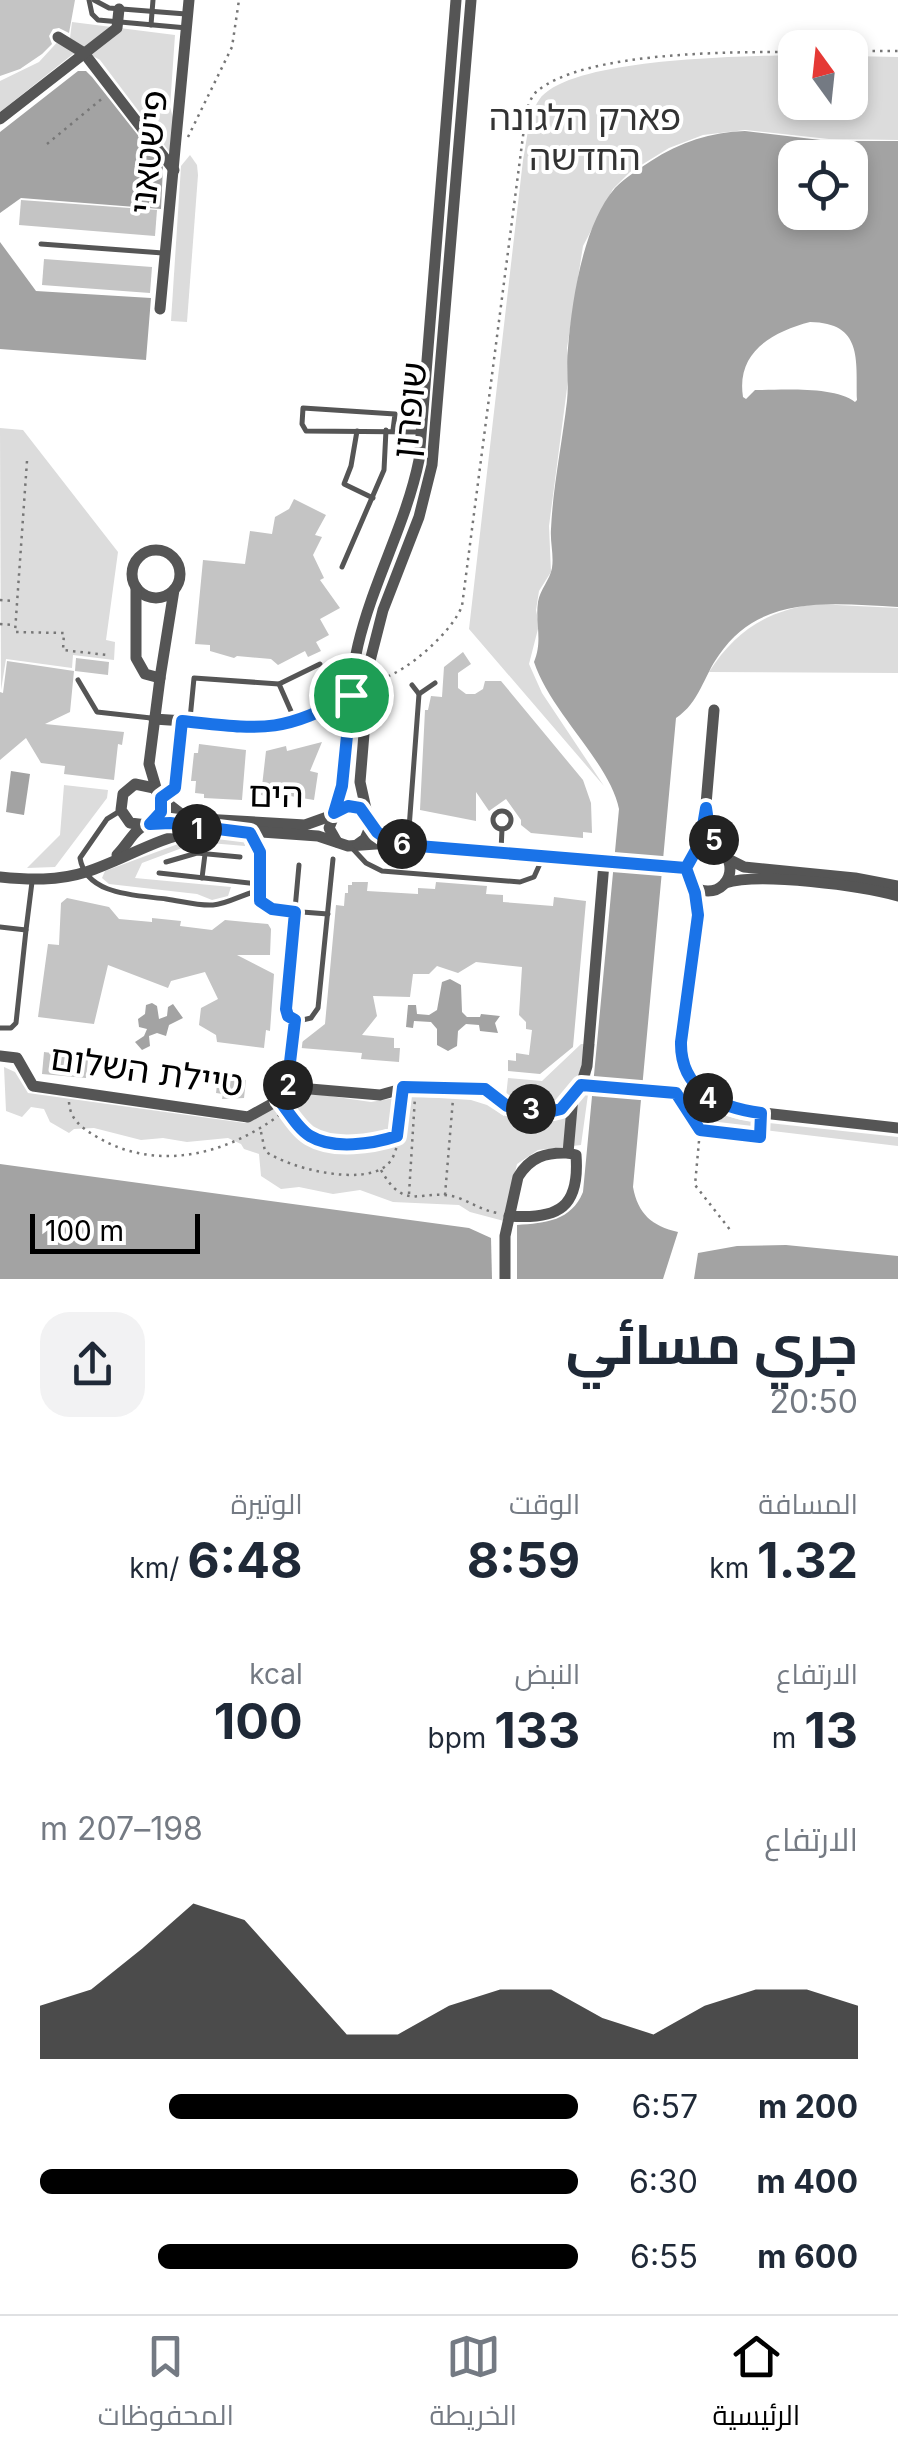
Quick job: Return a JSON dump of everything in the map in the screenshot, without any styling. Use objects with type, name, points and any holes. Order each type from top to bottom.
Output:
[{"type":"street","name":"פישטאני","points":[[160,309],[189,0]]},
{"type":"street","name":"שופרון","points":[[333,814],[342,786],[357,648],[406,512],[419,460],[456,0]]},
{"type":"street","name":"שופרון","points":[[368,818],[360,782],[367,681],[378,626],[420,517],[432,465],[471,0]]},
{"type":"street","points":[[0,119],[117,28],[119,16]]},
{"type":"street","points":[[58,36],[84,53],[174,170]]},
{"type":"street","points":[[150,764],[121,797],[120,810],[130,823],[148,825],[160,815],[160,796],[150,764],[174,590],[180,576],[176,561],[156,550],[141,555],[132,576],[136,587],[137,664],[145,674],[160,678]]},
{"type":"street","points":[[136,587],[152,598],[174,590]]},
{"type":"street","points":[[154,718],[258,728],[296,722],[351,695]]},
{"type":"street","points":[[686,868],[702,836],[714,710]]},
{"type":"street","points":[[315,715],[336,714],[348,726]]},
{"type":"street","points":[[132,786],[146,784],[160,796]]},
{"type":"street","name":"הים","points":[[160,796],[180,814],[203,819],[305,825],[333,814]]},
{"type":"street","points":[[394,844],[351,806],[333,814],[329,828],[337,842],[355,845],[394,844],[686,868]]},
{"type":"street","points":[[706,808],[709,828],[730,870],[726,883]]},
{"type":"street","points":[[355,845],[369,833],[368,818]]},
{"type":"street","name":"הים","points":[[106,863],[148,825],[170,823],[246,832],[272,840],[322,837],[337,842]]},
{"type":"street","name":"הים","points":[[0,877],[32,879],[84,872],[164,839],[205,830]]},
{"type":"street","points":[[696,850],[706,847],[744,867],[898,886]]},
{"type":"street","points":[[568,1153],[577,1090],[587,1066],[606,863]]},
{"type":"street","points":[[686,868],[698,915]]},
{"type":"street","points":[[898,896],[839,885],[750,879],[726,883],[712,891],[703,900],[698,915],[681,1052],[690,1078],[710,1099],[736,1110],[898,1128]]},
{"type":"street","points":[[693,885],[712,891]]},
{"type":"street","points":[[288,1087],[295,1020]]},
{"type":"street","name":"טיילת השלום","points":[[0,1056],[17,1058],[33,1086],[248,1116],[283,1104],[288,1087],[380,1094],[410,1086],[485,1089],[507,1106],[561,1109],[577,1090],[676,1093],[700,1130]]},
{"type":"street","points":[[700,1130],[760,1137],[761,1113]]},
{"type":"street","points":[[505,1279],[503,1255],[509,1216],[522,1169],[543,1155],[576,1155],[576,1185],[568,1204],[542,1216],[509,1216]]},
{"type":"lane","points":[[188,21],[151,24],[119,16],[91,0],[91,12],[96,18],[119,16],[152,12],[188,21]]},
{"type":"lane","points":[[151,24],[153,0]]},
{"type":"lane","points":[[41,244],[166,253]]},
{"type":"lane","points":[[342,567],[384,470],[390,430],[395,414],[303,408],[302,424],[306,430],[390,430],[421,432]]},
{"type":"lane","points":[[357,430],[352,466],[344,484],[373,498]]},
{"type":"lane","points":[[160,796],[175,788],[194,678],[279,684],[320,664]]},
{"type":"lane","points":[[78,680],[98,712],[154,718]]},
{"type":"lane","points":[[419,694],[435,683]]},
{"type":"lane","points":[[279,684],[296,722]]},
{"type":"lane","points":[[408,845],[419,694],[412,686]]},
{"type":"lane","points":[[120,810],[107,819],[80,858],[84,872],[100,886],[208,905],[223,903],[258,887]]},
{"type":"lane","points":[[501,853],[502,829]]},
{"type":"lane","points":[[246,832],[256,839],[260,854],[260,901],[295,912],[328,914]]},
{"type":"lane","points":[[260,854],[272,840]]},
{"type":"lane","points":[[355,845],[362,861],[382,871],[520,882],[534,877],[543,857]]},
{"type":"lane","points":[[166,862],[205,854],[240,857]]},
{"type":"lane","points":[[202,878],[205,854]]},
{"type":"lane","points":[[298,865],[286,1009],[295,1020],[309,1019],[318,1008],[333,859]]},
{"type":"lane","points":[[158,874],[258,887]]},
{"type":"lane","points":[[0,1028],[11,1028],[16,1023],[32,879]]},
{"type":"lane","points":[[0,927],[26,930]]},
{"type":"path","points":[[176,145],[191,135],[232,47],[239,0]]},
{"type":"path","points":[[868,52],[898,51]]},
{"type":"path","points":[[367,681],[399,673],[449,628],[462,606],[526,113],[534,94],[558,80],[599,65],[719,52],[778,52]]},
{"type":"path","points":[[46,144],[113,90]]},
{"type":"path","points":[[27,461],[15,632],[64,633],[63,650],[107,655]]},
{"type":"path","points":[[0,600],[17,601]]},
{"type":"path","points":[[0,624],[15,625]]},
{"type":"path","points":[[261,1130],[265,1151],[287,1165],[350,1175],[380,1168],[392,1156],[410,1086]]},
{"type":"path","points":[[409,1196],[410,1086]]},
{"type":"path","points":[[445,1197],[454,1087]]},
{"type":"path","points":[[68,1091],[70,1114],[88,1132],[118,1148],[151,1156],[196,1154],[261,1130],[283,1104],[308,1135],[316,1138],[339,1143],[397,1136]]},
{"type":"path","points":[[700,1130],[695,1185],[731,1230]]},
{"type":"path","points":[[380,1168],[389,1185],[401,1194],[462,1199],[480,1210],[509,1216]]},
{"type":"green space","points":[[72,22],[175,35],[170,107],[176,128],[171,154],[100,60],[86,52],[73,54],[0,112],[0,81],[39,62],[62,37],[70,38]]},
{"type":"green space","name":"פארק הלגונה החדשה","points":[[778,56],[778,120],[868,120],[868,56],[898,57],[898,140],[829,139],[745,130],[703,135],[669,148],[630,172],[613,189],[583,246],[567,348],[569,373],[549,526],[551,572],[539,591],[539,625],[529,664],[542,693],[604,786],[469,629],[523,160],[535,106],[556,86],[617,68],[695,59]]},
{"type":"green space","points":[[190,155],[198,175],[187,322],[171,321],[181,166]]},
{"type":"green space","points":[[0,428],[23,430],[118,552],[106,640],[115,642],[114,660],[73,655],[72,668],[6,659],[1,690]]},
{"type":"green space","points":[[816,604],[898,608],[898,673],[709,672],[730,645],[754,625],[783,611]]},
{"type":"green space","points":[[64,785],[108,790],[107,798],[55,867],[27,868],[60,835]]},
{"type":"green space","points":[[197,837],[245,839],[245,846],[198,842],[142,863],[135,878],[231,887],[228,896],[212,900],[197,894],[109,884],[102,878],[105,871]]},
{"type":"green space","points":[[581,1044],[595,1044],[581,1145],[538,1150],[517,1164],[504,1221],[459,1205],[393,1202],[360,1190],[333,1194],[299,1187],[281,1189],[261,1176],[259,1154],[228,1138],[187,1142],[141,1140],[94,1128],[69,1133],[50,1122],[44,1109],[31,1107],[22,1117],[6,1111],[4,1067],[15,1072],[28,1093],[245,1123],[295,1091],[371,1102],[407,1096],[471,1100],[504,1116],[508,1078],[542,1081]]},
{"type":"green space","points":[[679,1078],[698,1102],[712,1112],[741,1120],[898,1137],[898,1146],[713,1124],[697,1110]]},
{"type":"shaded area","points":[[78,71],[86,71],[92,77],[163,167],[161,209],[21,198],[0,213],[0,132]]},
{"type":"shaded area","points":[[745,131],[821,140],[778,140],[778,230],[868,230],[868,141],[898,141],[898,607],[800,607],[756,621],[736,635],[719,655],[696,697],[676,718],[633,1187],[638,1205],[648,1217],[678,1232],[663,1279],[517,1279],[517,1225],[564,1215],[583,1192],[619,809],[604,774],[553,700],[534,662],[538,602],[552,568],[552,513],[567,401],[568,348],[576,286],[587,242],[615,188],[662,154],[708,136]],"holes":[[[810,322],[840,329],[853,346],[855,402],[821,391],[755,390],[746,399],[743,397],[745,368],[760,346]]]},
{"type":"shaded area","points":[[0,242],[36,291],[151,298],[146,360],[0,349]]},
{"type":"shaded area","points":[[11,771],[30,774],[24,815],[6,812]]},
{"type":"shaded area","points":[[450,979],[461,985],[462,1012],[467,1017],[500,1016],[495,1023],[498,1033],[466,1024],[458,1031],[457,1046],[448,1051],[437,1045],[437,1029],[431,1022],[414,1021],[413,1028],[406,1027],[408,1005],[416,1005],[417,1014],[429,1015],[437,1010],[442,982]]},
{"type":"shaded area","points":[[173,1004],[183,1018],[169,1025],[166,1036],[149,1036],[150,1046],[142,1050],[135,1042],[147,1029],[139,1027],[138,1019],[145,1014],[146,1005],[157,1006],[159,1019],[167,1016],[168,1007]]},
{"type":"shaded area","points":[[0,1164],[469,1228],[491,1238],[492,1279],[0,1279]]},
{"type":"shaded area","points":[[786,1245],[898,1256],[898,1279],[694,1279],[698,1253],[737,1246]]},
{"type":"building","points":[[0,0],[75,0],[69,33],[53,29],[49,36],[52,44],[42,54],[20,69],[0,76]]},
{"type":"building","points":[[21,200],[157,210],[155,236],[19,225]]},
{"type":"building","points":[[44,259],[152,267],[150,293],[42,285]]},
{"type":"building","points":[[294,499],[326,515],[315,535],[322,537],[313,555],[324,578],[320,580],[340,608],[320,619],[329,635],[316,642],[321,651],[308,657],[305,651],[278,665],[271,659],[234,658],[210,651],[210,645],[195,644],[203,560],[245,564],[250,531],[272,534],[275,517],[289,509]]},
{"type":"building","points":[[463,652],[471,664],[458,673],[458,688],[475,694],[483,689],[485,681],[501,681],[583,780],[591,803],[592,833],[583,832],[583,838],[531,833],[521,825],[506,799],[489,811],[476,792],[476,821],[420,810],[425,710],[431,696],[442,697],[444,667]]},
{"type":"building","points":[[76,658],[109,662],[108,675],[75,671]]},
{"type":"building","points":[[7,661],[74,671],[70,712],[45,724],[124,732],[122,745],[118,744],[114,780],[64,774],[65,766],[41,763],[26,738],[0,760],[0,692],[3,693]]},
{"type":"building","points":[[322,742],[310,771],[318,773],[314,800],[261,795],[266,751],[286,746],[287,751]]},
{"type":"building","points":[[199,744],[246,750],[242,800],[204,798],[204,794],[195,793],[196,781],[191,781]]},
{"type":"building","points":[[352,882],[368,882],[367,891],[418,894],[418,888],[435,889],[436,882],[487,886],[486,894],[503,895],[503,902],[553,906],[554,897],[586,901],[573,1047],[540,1074],[508,1071],[508,1060],[516,1061],[516,1053],[529,1055],[532,1030],[526,1029],[526,1022],[519,1015],[522,967],[476,962],[458,973],[437,966],[429,974],[413,974],[410,997],[373,996],[377,1016],[362,1035],[394,1038],[394,1048],[400,1048],[399,1062],[361,1059],[362,1053],[301,1048],[302,1042],[325,1024],[336,905],[344,906],[345,893]]},
{"type":"building","points":[[67,898],[109,907],[119,919],[181,921],[180,926],[212,930],[225,920],[268,924],[270,955],[237,955],[274,974],[270,1031],[266,1030],[264,1048],[217,1042],[216,1035],[199,1025],[201,1008],[218,999],[205,972],[171,981],[168,988],[108,965],[94,1024],[38,1017],[48,944],[59,945],[61,903]]},
{"type":"building","points":[[44,1052],[88,1060],[86,1078],[42,1074]]},
{"type":"building","points":[[218,1077],[246,1080],[244,1098],[222,1099],[223,1094],[216,1093]]},
{"type":"route","points":[[351,695],[315,715],[276,727],[182,721],[175,788],[161,798],[161,812],[150,824],[250,833],[260,852],[260,901],[272,909],[295,912],[286,1009],[295,1020],[286,1096],[279,1100],[308,1135],[339,1143],[397,1136],[403,1087],[485,1089],[507,1106],[553,1111],[561,1109],[581,1085],[676,1093],[700,1130],[760,1137],[761,1113],[727,1108],[710,1099],[690,1078],[682,1061],[681,1042],[698,915],[686,868],[689,858],[700,843],[706,808],[709,828],[719,850],[696,850],[686,868],[394,844],[377,832],[360,808],[348,806],[334,813],[342,786],[351,695]]}]
